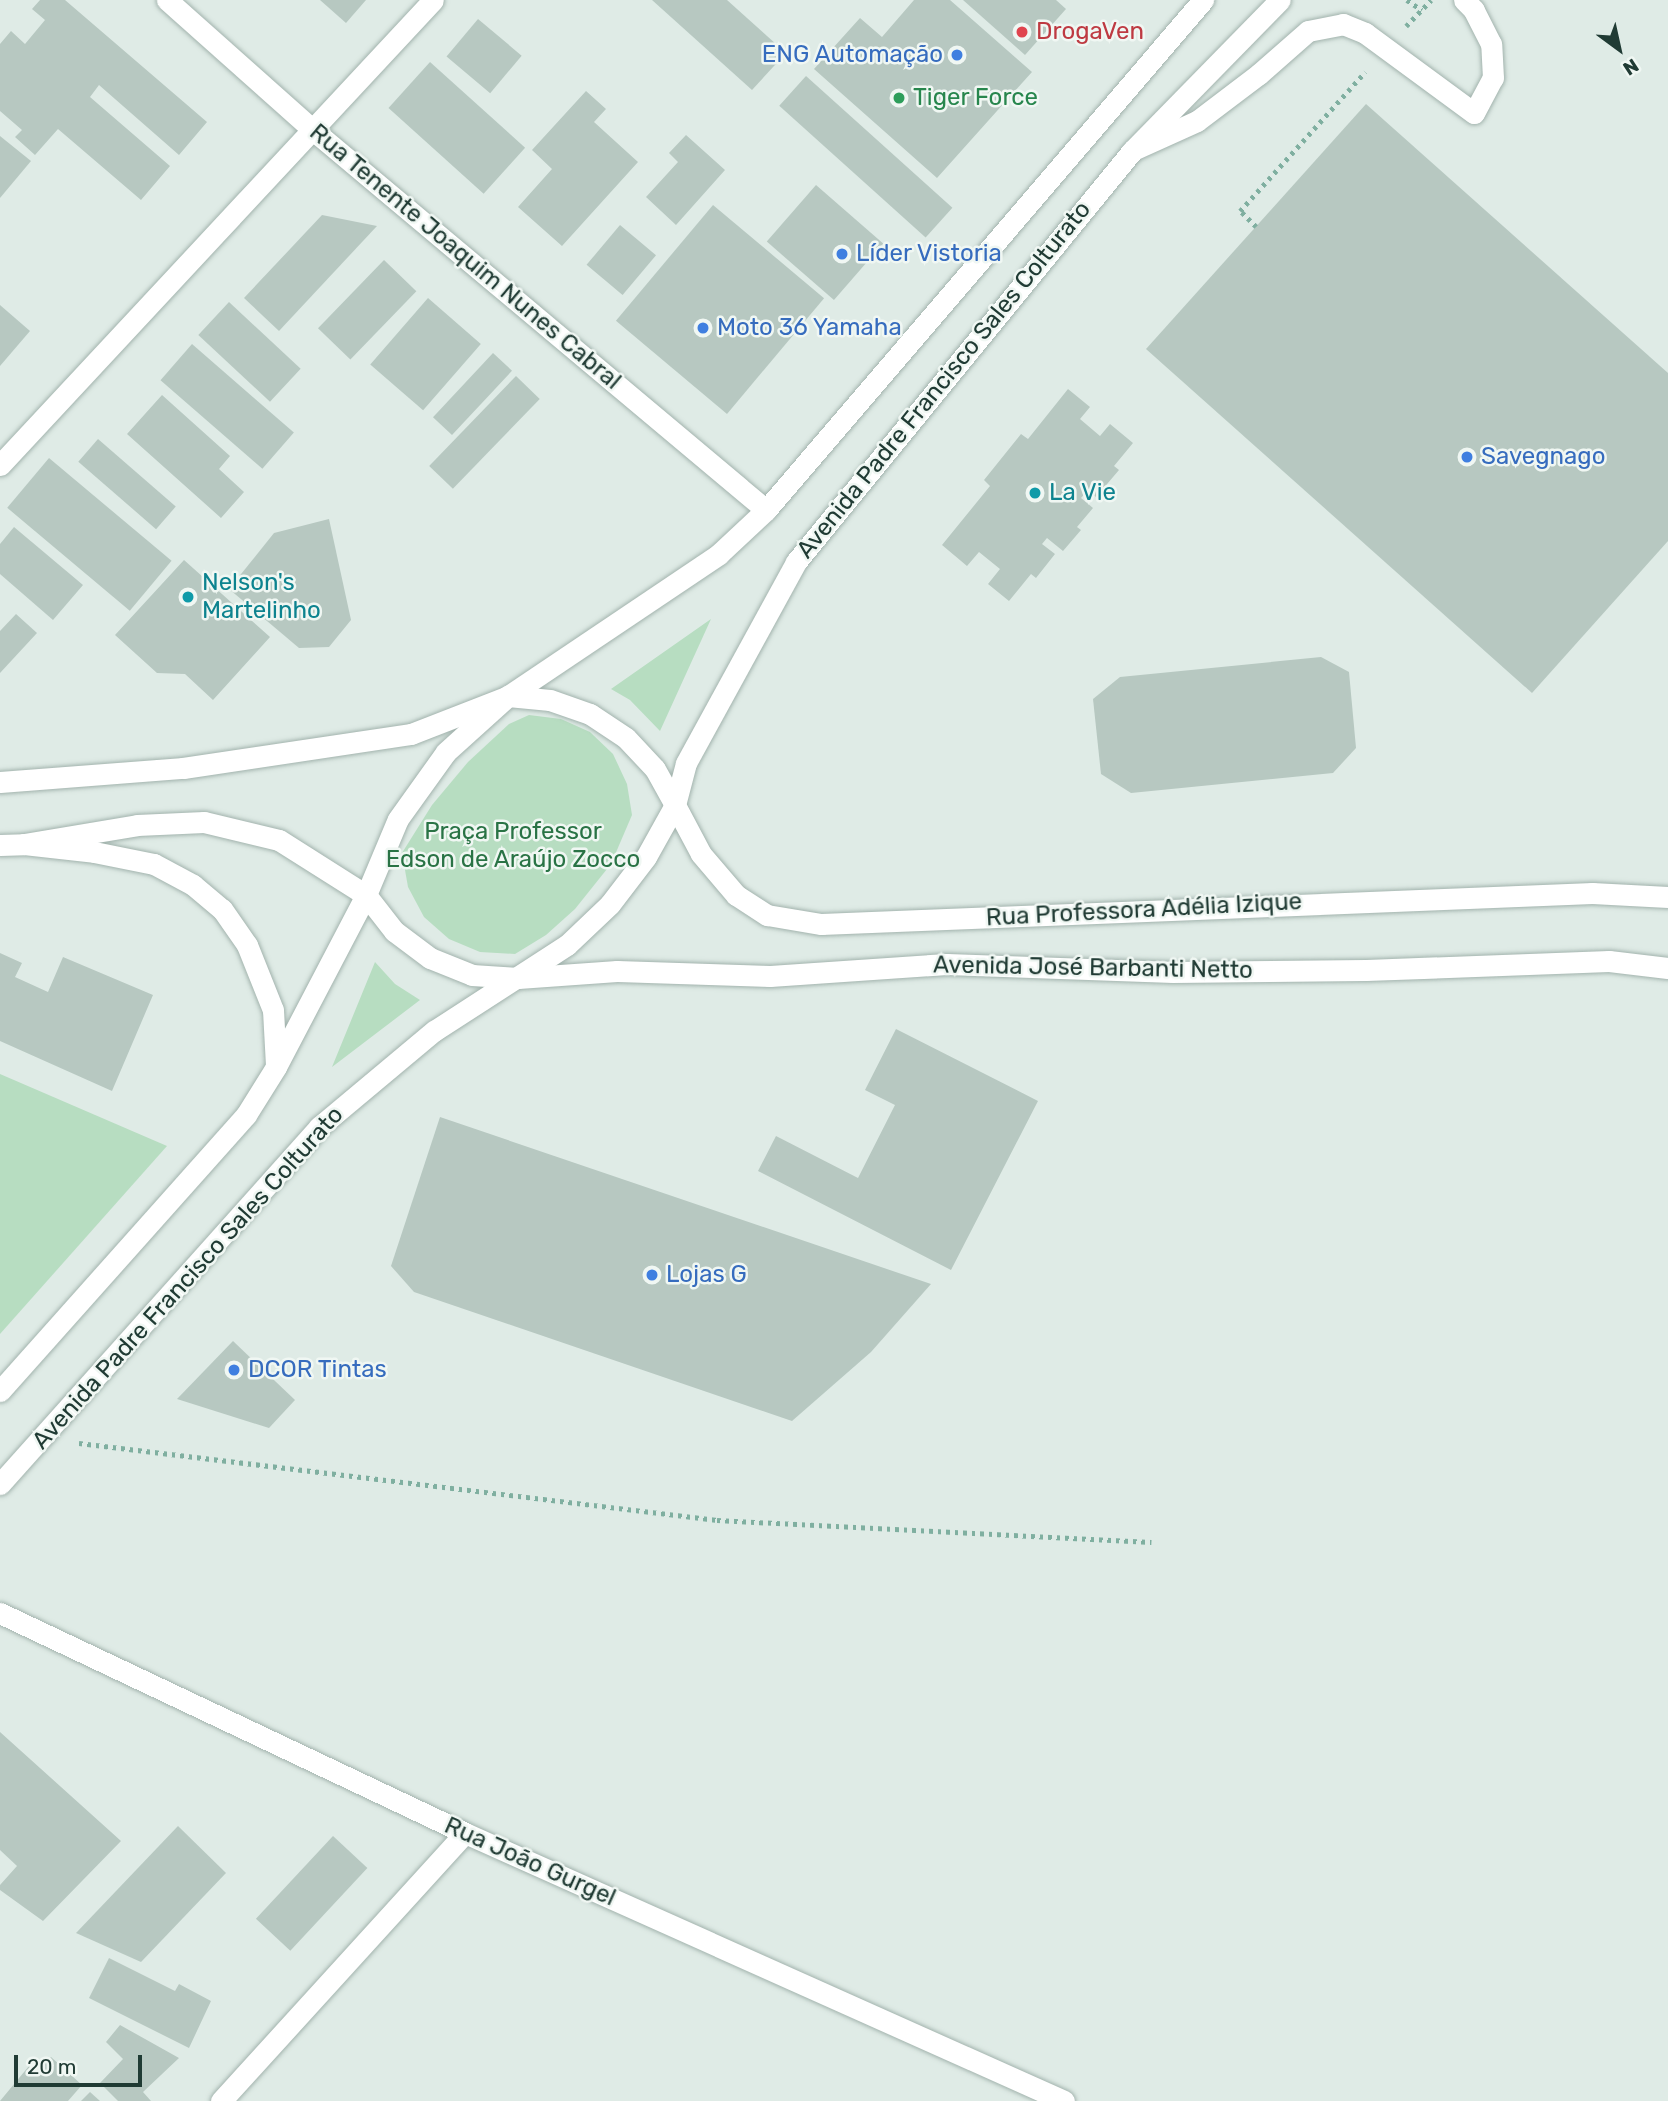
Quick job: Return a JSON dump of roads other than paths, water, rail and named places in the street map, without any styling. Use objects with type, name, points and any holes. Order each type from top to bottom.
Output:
[{"type":"street","name":"Rua Tenente Joaquim Nunes Cabral","points":[[167,0],[313,130],[766,510]]},
{"type":"street","points":[[0,465],[433,0]]},
{"type":"street","name":"Avenida Padre Francisco Sales Colturato","points":[[508,696],[719,554],[766,510],[1203,0]]},
{"type":"street","name":"Avenida Padre Francisco Sales Colturato","points":[[0,1484],[319,1126],[433,1031],[567,945],[610,904],[646,857],[675,805],[686,764],[796,562],[1132,151],[1280,0]]},
{"type":"street","points":[[1132,151],[1197,121],[1259,74],[1308,31],[1343,24],[1365,33],[1474,113],[1493,78],[1491,44],[1474,9],[1464,0]]},
{"type":"street","points":[[0,782],[183,768],[411,734],[508,696]]},
{"type":"street","points":[[0,1391],[246,1115],[276,1067],[366,895],[398,819],[446,752],[508,696]]},
{"type":"street","name":"Rua Professora Adélia Izique","points":[[508,696],[550,700],[590,715],[626,738],[654,769],[701,855],[736,895],[767,915],[821,924],[1592,892],[1668,897]]},
{"type":"street","points":[[0,845],[24,844],[137,824],[204,822],[279,840],[366,895]]},
{"type":"street","points":[[24,844],[94,852],[154,864],[193,885],[222,909],[247,945],[273,1010],[276,1067]]},
{"type":"street","name":"Avenida José Barbanti Netto","points":[[366,895],[394,931],[430,958],[472,975],[518,978],[617,971],[770,976],[947,964],[1173,972],[1366,970],[1609,961],[1668,968]]},
{"type":"street","name":"Rua João Gurgel","points":[[0,1613],[465,1833],[1035,2096],[1064,2101]]},
{"type":"street","points":[[220,2101],[465,1833]]},
{"type":"place","name":"DrogaVen","points":[[1022,32]]},
{"type":"place","name":"ENG Automação","points":[[957,55]]},
{"type":"place","name":"Tiger Force","points":[[899,98]]},
{"type":"place","name":"Líder Vistoria","points":[[842,254]]},
{"type":"place","name":"Moto 36 Yamaha","points":[[703,328]]},
{"type":"place","name":"Savegnago","points":[[1467,457]]},
{"type":"place","name":"La Vie","points":[[1035,493]]},
{"type":"place","name":"Nelson's Martelinho","points":[[188,597]]},
{"type":"place","name":"Lojas G","points":[[652,1275]]},
{"type":"place","name":"DCOR Tintas","points":[[234,1370]]},
{"type":"park label","name":"Praça Professor Edson de Araújo Zocco","points":[[513,846]]}]
